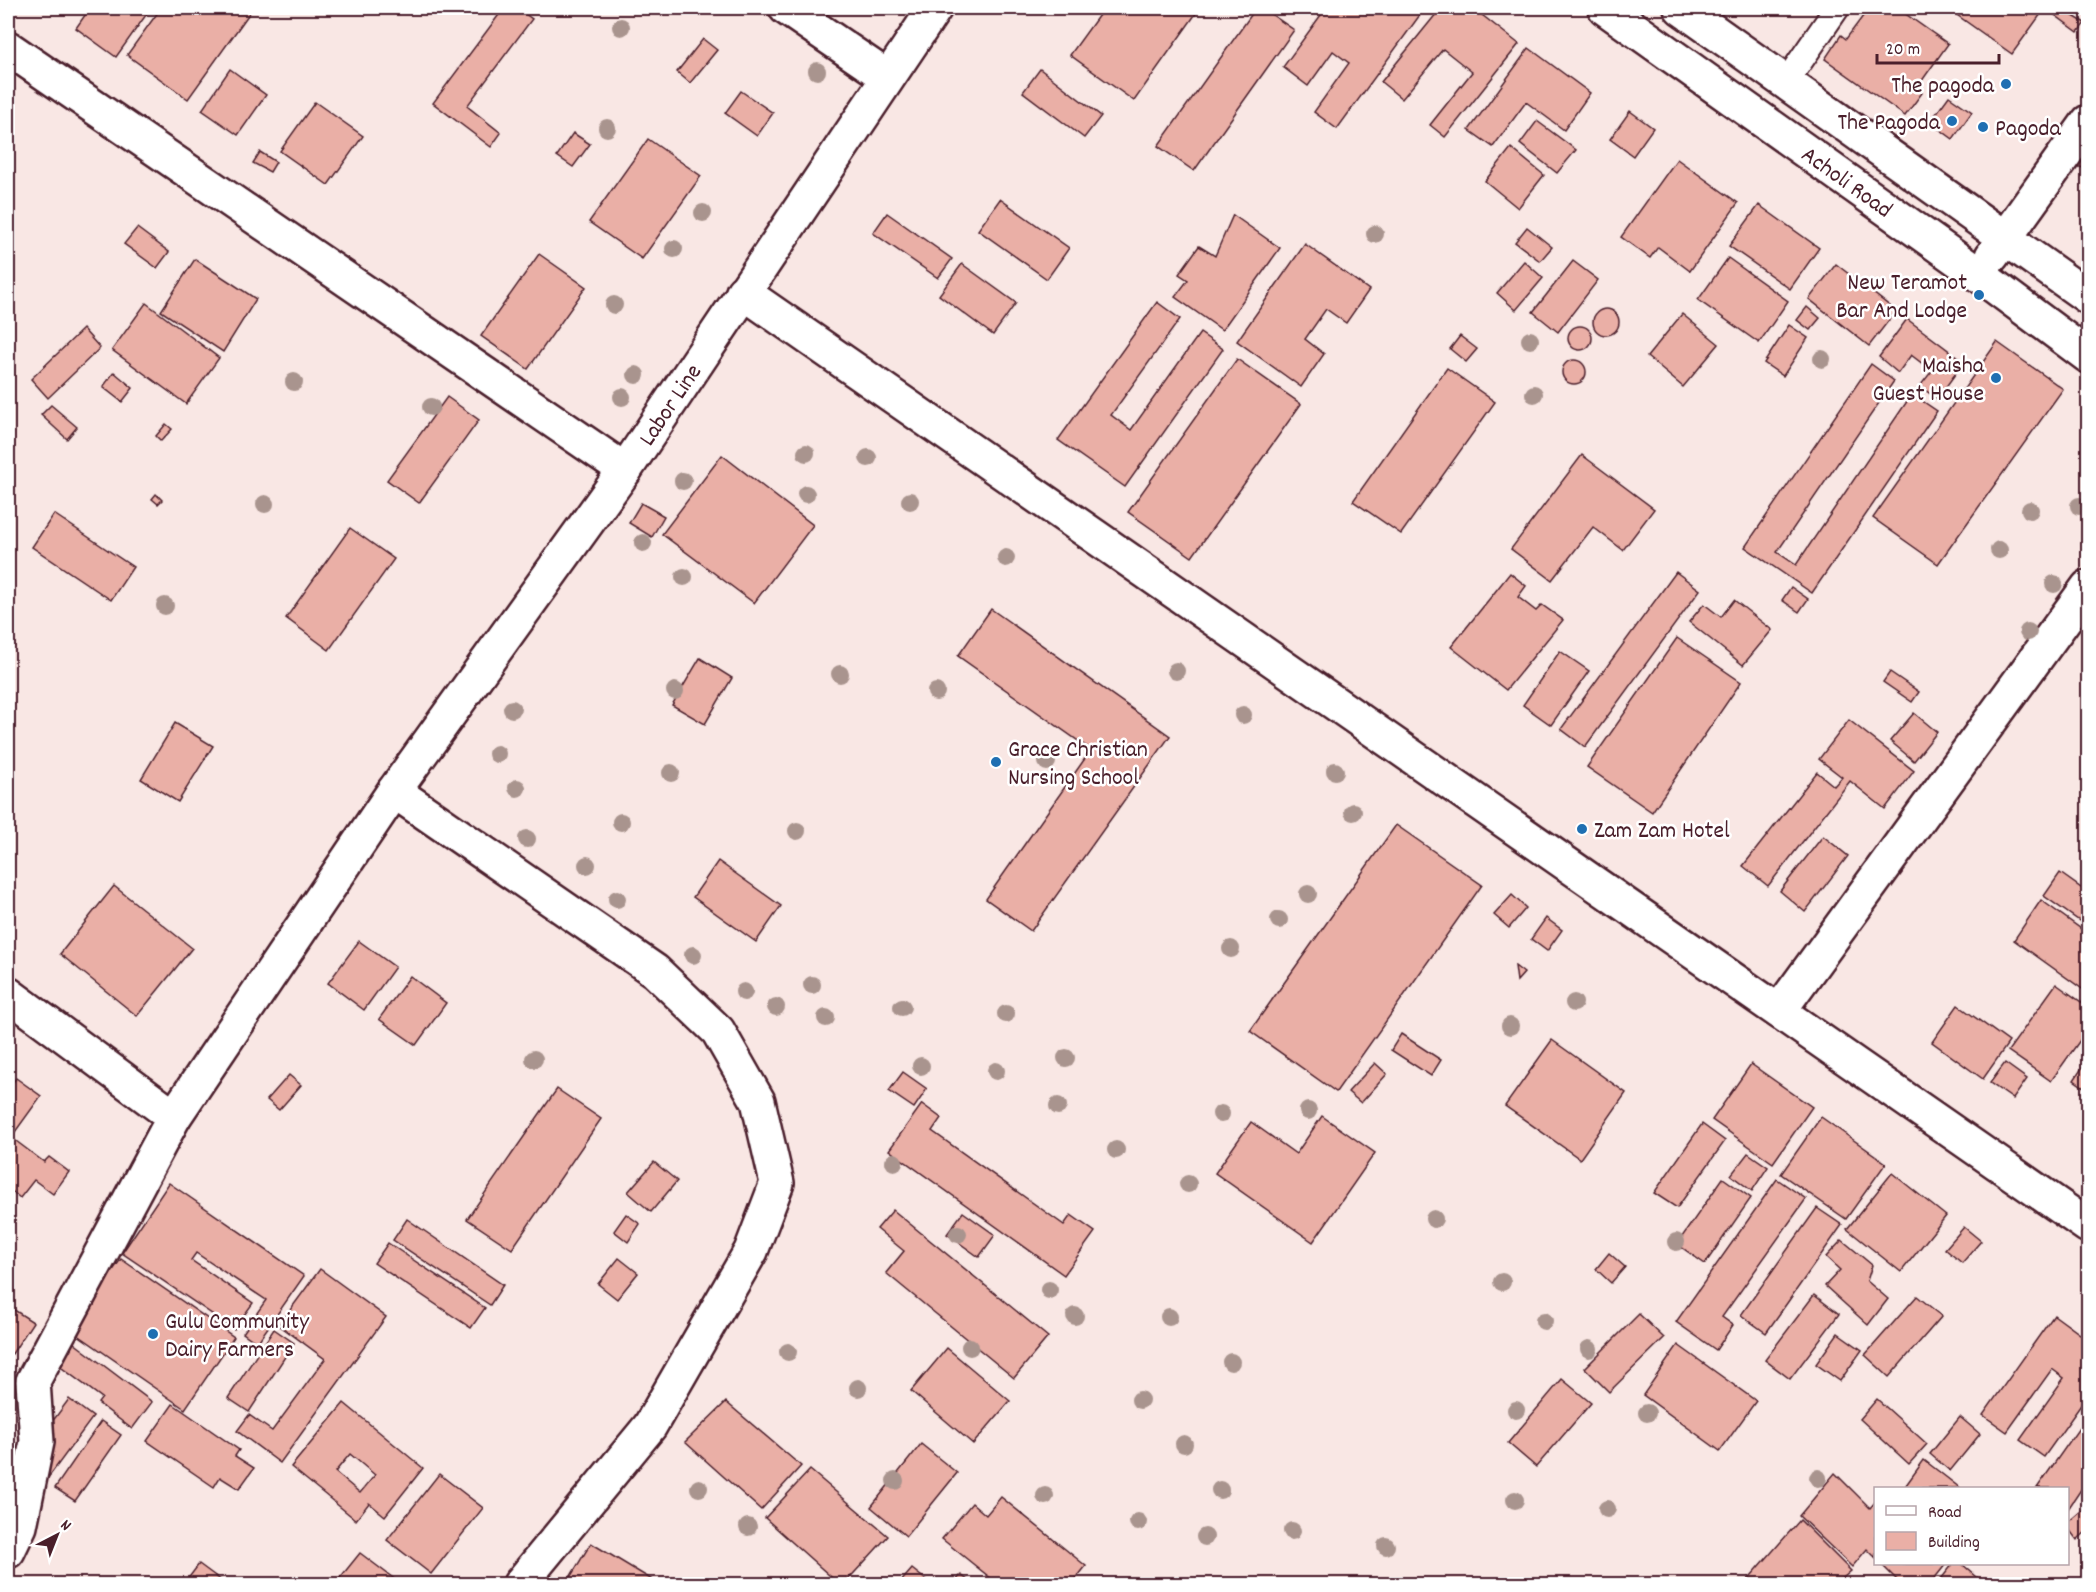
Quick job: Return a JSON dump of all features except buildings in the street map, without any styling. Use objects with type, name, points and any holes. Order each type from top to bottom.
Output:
[{"type":"street","points":[[786,8],[887,77]]},
{"type":"street","name":"Labor Line","points":[[8,1551],[20,1526],[37,1442],[33,1381],[174,1117],[394,791],[625,470],[934,8]]},
{"type":"street","name":"Acholi Road","points":[[1605,8],[1978,274],[2088,356]]},
{"type":"street","name":"Acholi Road","points":[[1681,8],[2088,297]]},
{"type":"street","points":[[8,48],[625,470]]},
{"type":"street","points":[[1978,274],[2088,122]]},
{"type":"street","points":[[743,292],[2088,1226]]},
{"type":"street","points":[[1779,1011],[2088,587]]},
{"type":"street","points":[[394,791],[655,971],[718,1031],[758,1101],[777,1183],[751,1251],[650,1426],[520,1584]]},
{"type":"street","points":[[8,994],[174,1117]]},
{"type":"lane","points":[[1786,82],[1837,8]]},
{"type":"place","name":"The pagoda","points":[[2006,84]]},
{"type":"place","name":"The Pagoda","points":[[1952,121]]},
{"type":"place","name":"Pagoda","points":[[1983,127]]},
{"type":"place","name":"New Teramot Bar And Lodge","points":[[1979,295]]},
{"type":"place","name":"Maisha Guest House","points":[[1996,378]]},
{"type":"place","name":"Grace Christian Nursing School","points":[[996,762]]},
{"type":"place","name":"Zam Zam Hotel","points":[[1582,829]]},
{"type":"place","name":"Gulu Community Dairy Farmers","points":[[153,1334]]}]
